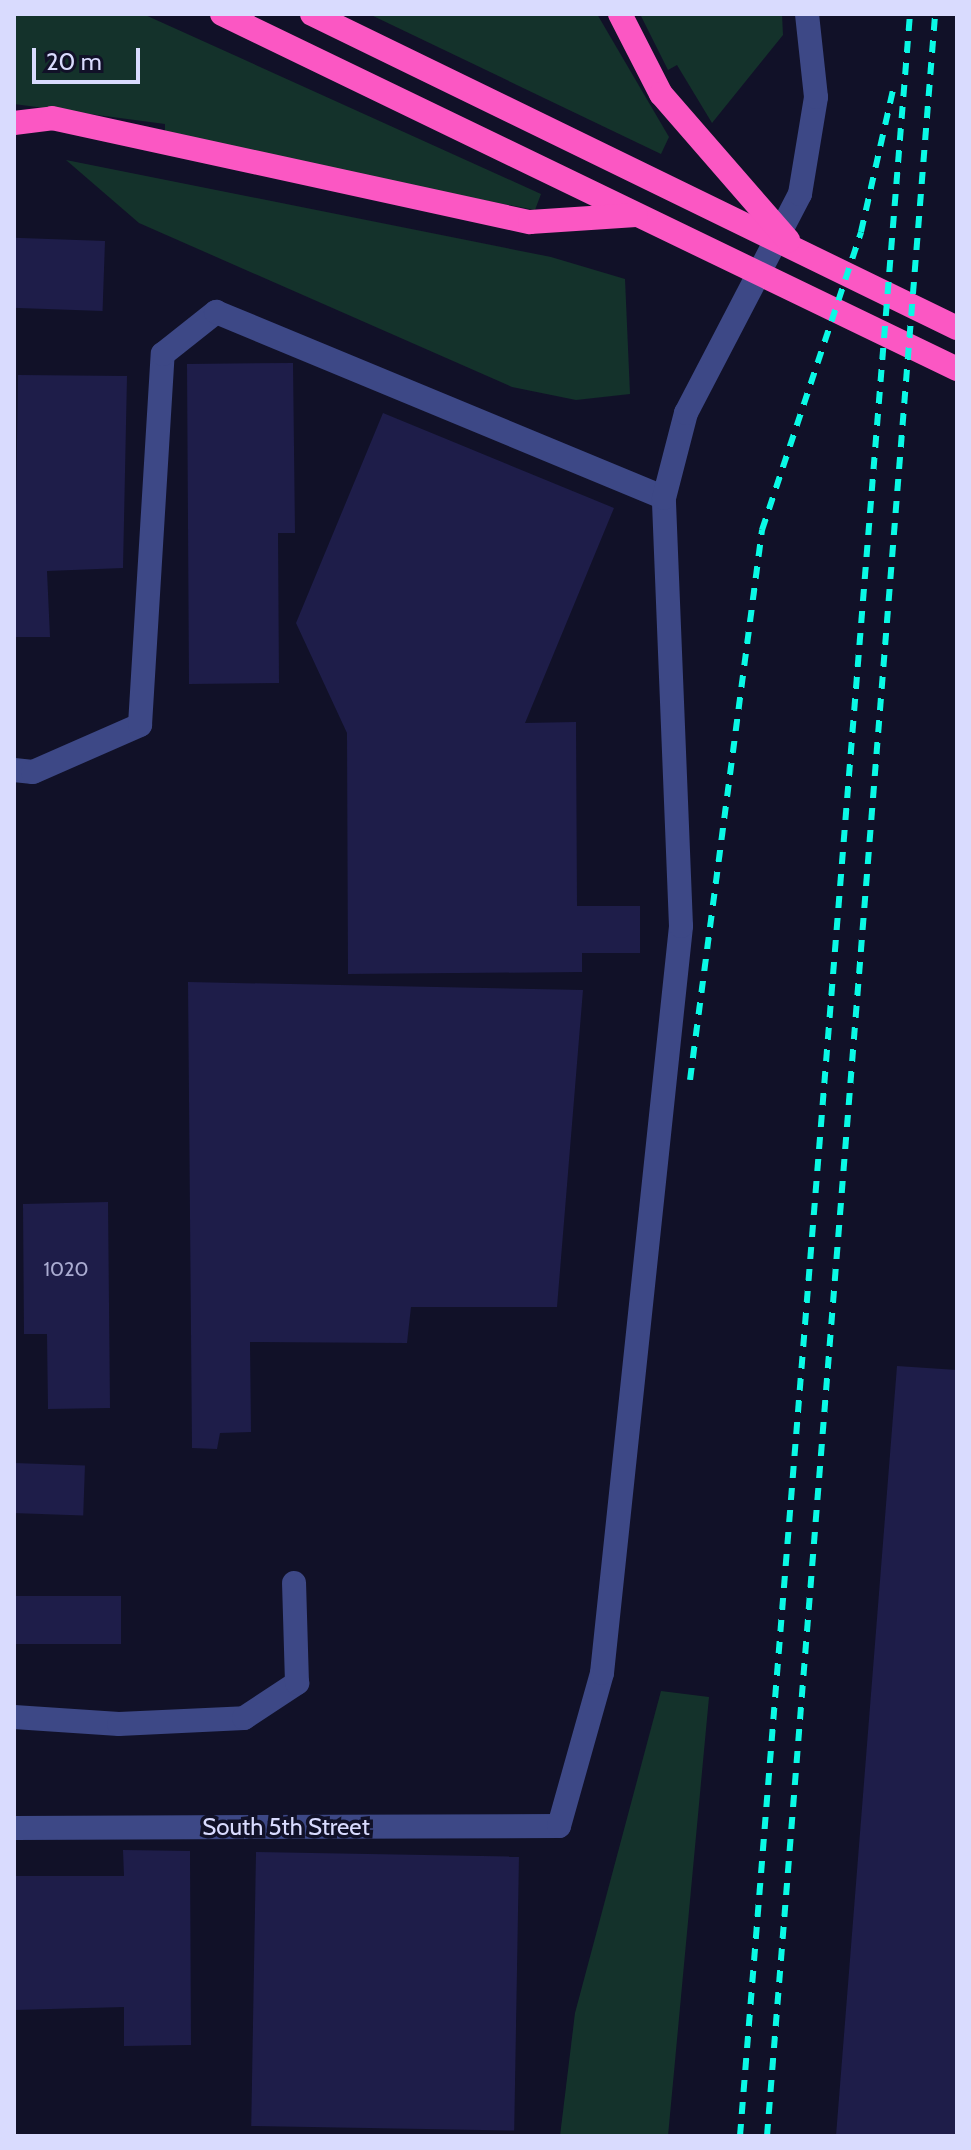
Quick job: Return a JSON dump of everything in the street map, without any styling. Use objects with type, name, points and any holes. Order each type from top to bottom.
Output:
[{"type":"highway","points":[[222,14],[957,369]]},
{"type":"highway","points":[[312,14],[957,328]]},
{"type":"highway","points":[[620,14],[642,64],[697,142],[798,251]]},
{"type":"highway","points":[[14,123],[52,118],[530,222],[650,220]]},
{"type":"lane","points":[[14,770],[33,772],[140,725],[163,354],[216,312],[664,498],[686,413],[758,280],[800,194],[816,97],[807,14]]},
{"type":"lane","name":"South 5th Street","points":[[14,1828],[559,1826],[602,1673],[681,926],[664,498]]},
{"type":"lane","points":[[14,1717],[119,1724],[244,1718],[297,1683],[294,1583]]},
{"type":"green space","points":[[14,14],[143,14],[541,194],[535,210],[165,138],[165,124],[14,104]]},
{"type":"green space","points":[[369,14],[597,14],[669,137],[661,154]]},
{"type":"green space","points":[[640,14],[782,14],[783,35],[712,123],[677,65],[668,70]]},
{"type":"green space","points":[[66,160],[551,257],[625,279],[630,394],[576,400],[512,387],[139,223]]},
{"type":"green space","points":[[661,1691],[709,1697],[668,2136],[560,2136],[575,2013]]},
{"type":"building","points":[[14,238],[105,241],[103,311],[14,308]]},
{"type":"building","points":[[293,363],[295,533],[278,533],[279,683],[189,684],[187,364]]},
{"type":"building","points":[[18,375],[127,376],[123,568],[47,571],[50,637],[14,637]]},
{"type":"building","points":[[383,413],[614,508],[525,723],[576,722],[577,906],[640,906],[640,953],[582,953],[582,972],[348,974],[347,733],[296,623]]},
{"type":"building","points":[[188,982],[583,990],[557,1307],[411,1307],[407,1343],[250,1342],[251,1432],[220,1433],[217,1449],[192,1448]]},
{"type":"building","points":[[108,1202],[110,1408],[48,1409],[47,1334],[24,1334],[23,1204]]},
{"type":"building","points":[[897,1366],[957,1370],[957,2136],[836,2136]]},
{"type":"building","points":[[14,1463],[85,1465],[83,1515],[14,1513]]},
{"type":"building","points":[[14,1596],[121,1596],[121,1644],[14,1644]]},
{"type":"building","points":[[123,1850],[190,1851],[191,2045],[124,2046],[124,2007],[14,2010],[14,1876],[124,1876]]},
{"type":"building","points":[[256,1852],[519,1857],[514,2131],[251,2126]]},
{"type":"railway","points":[[740,2136],[910,14]]},
{"type":"railway","points":[[767,2136],[935,14]]},
{"type":"railway","points":[[690,1080],[762,530],[861,232],[894,85]]}]
